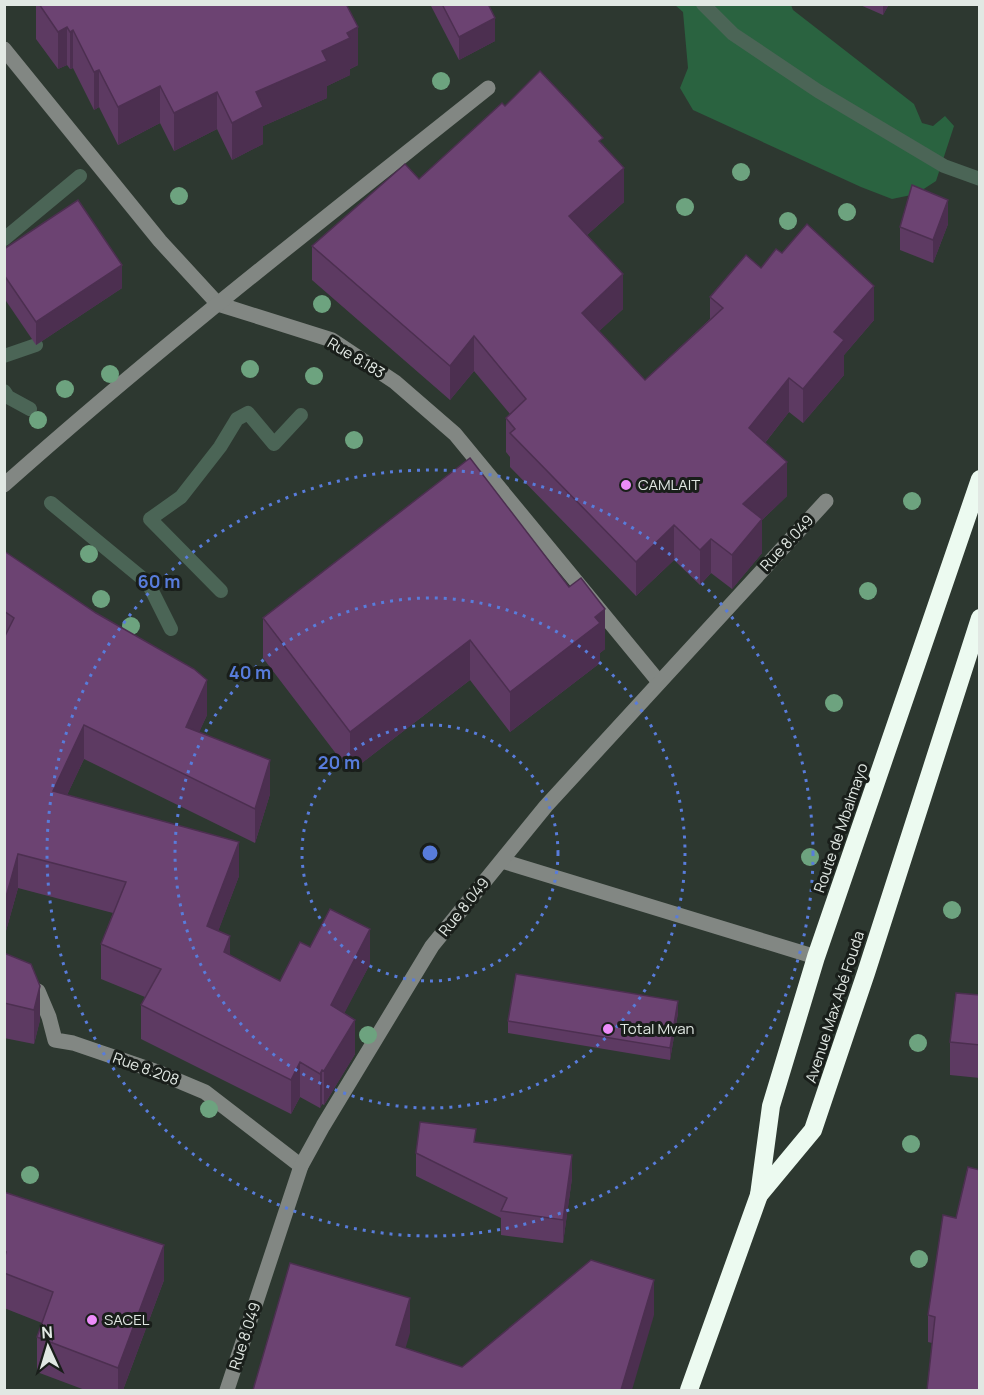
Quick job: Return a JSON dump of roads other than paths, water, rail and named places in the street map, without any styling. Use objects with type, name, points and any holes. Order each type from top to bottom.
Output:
[{"type":"highway","name":"Route de Mbalmayo","points":[[759,1195],[771,1106],[816,957],[980,479]]},
{"type":"highway","name":"Avenue Max Abé Fouda","points":[[689,1390],[759,1195],[813,1130],[980,618]]},
{"type":"street","name":"Rue 8.183","points":[[4,49],[160,241],[218,304],[332,340],[395,382],[455,434],[660,682]]},
{"type":"street","points":[[4,485],[218,304],[488,88]]},
{"type":"street","name":"Rue 8.049","points":[[227,1390],[301,1166],[432,946],[546,806],[826,501]]},
{"type":"street","points":[[501,861],[816,957]]},
{"type":"street","name":"Rue 8.208","points":[[4,976],[38,991],[49,1017],[55,1040],[73,1043],[155,1071],[205,1092],[301,1166]]},
{"type":"waterway","points":[[703,4],[733,34],[818,91],[944,166],[980,179]]},
{"type":"waterway","points":[[4,239],[80,176]]},
{"type":"waterway","points":[[4,356],[36,345]]},
{"type":"waterway","points":[[4,391],[8,397],[30,409]]},
{"type":"waterway","points":[[221,591],[150,519],[181,497],[220,447],[237,419],[248,413],[274,444],[301,415]]},
{"type":"waterway","points":[[51,503],[148,583],[171,629]]},
{"type":"place","name":"CAMLAIT","points":[[626,485]]},
{"type":"place","name":"Total Mvan","points":[[608,1029]]},
{"type":"place","name":"SACEL","points":[[92,1320]]}]
